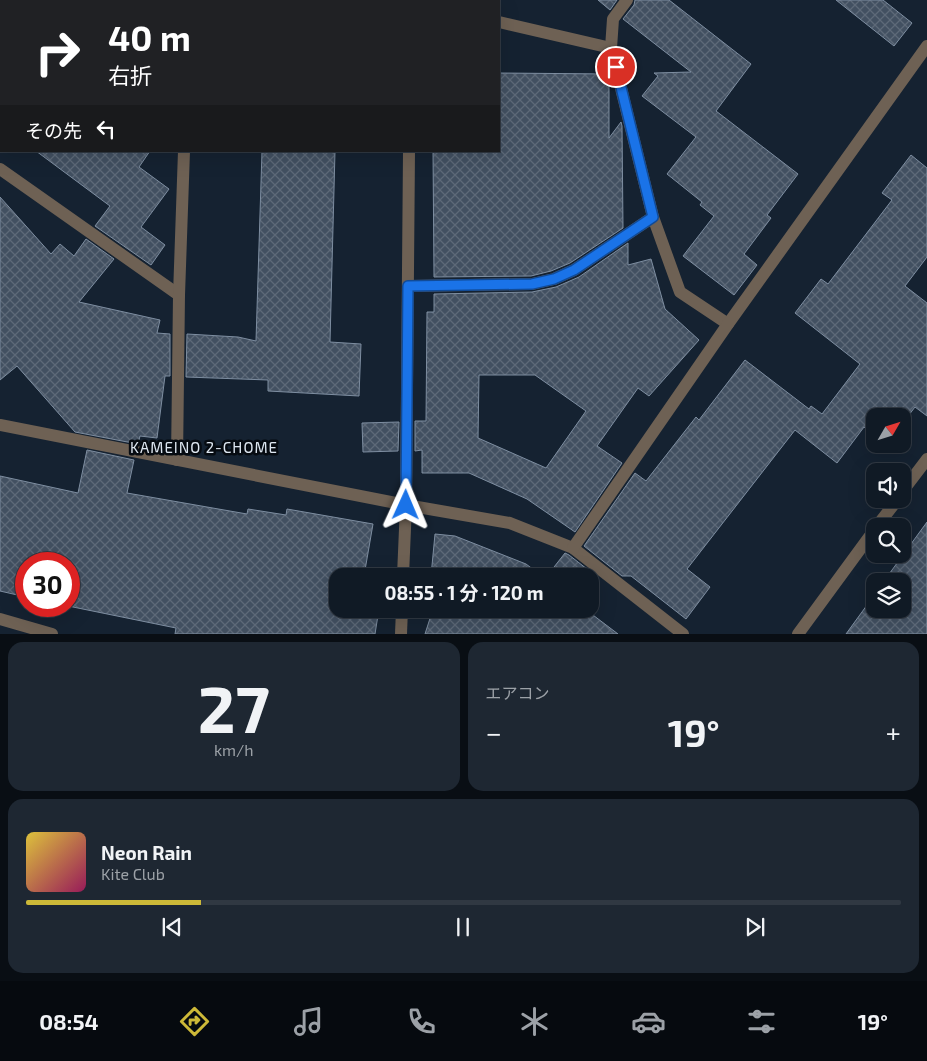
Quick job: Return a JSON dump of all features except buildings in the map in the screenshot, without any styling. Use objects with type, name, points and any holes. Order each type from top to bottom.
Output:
[{"type":"street","points":[[627,0],[613,19],[611,48],[653,217],[680,292],[728,324]]},
{"type":"street","points":[[500,22],[611,48]]},
{"type":"street","points":[[573,548],[728,324],[927,46]]},
{"type":"street","points":[[177,460],[179,295],[184,152]]},
{"type":"street","points":[[403,568],[406,505],[409,152]]},
{"type":"street","points":[[0,169],[179,295]]},
{"type":"street","points":[[408,286],[532,284],[554,279],[574,270],[653,217]]},
{"type":"street","points":[[0,425],[406,505],[510,523],[573,548],[683,634]]},
{"type":"street","points":[[911,480],[927,459]]},
{"type":"street","points":[[884,518],[891,508]]},
{"type":"street","points":[[798,634],[866,542]]},
{"type":"street","points":[[401,634],[402,618]]},
{"type":"street","points":[[0,619],[52,634]]},
{"type":"district","name":"KAMEINO 2-CHOME","points":[[204,447]]},
{"type":"route","points":[[406,505],[408,286],[532,284],[554,279],[574,270],[653,217],[616,67]]}]
